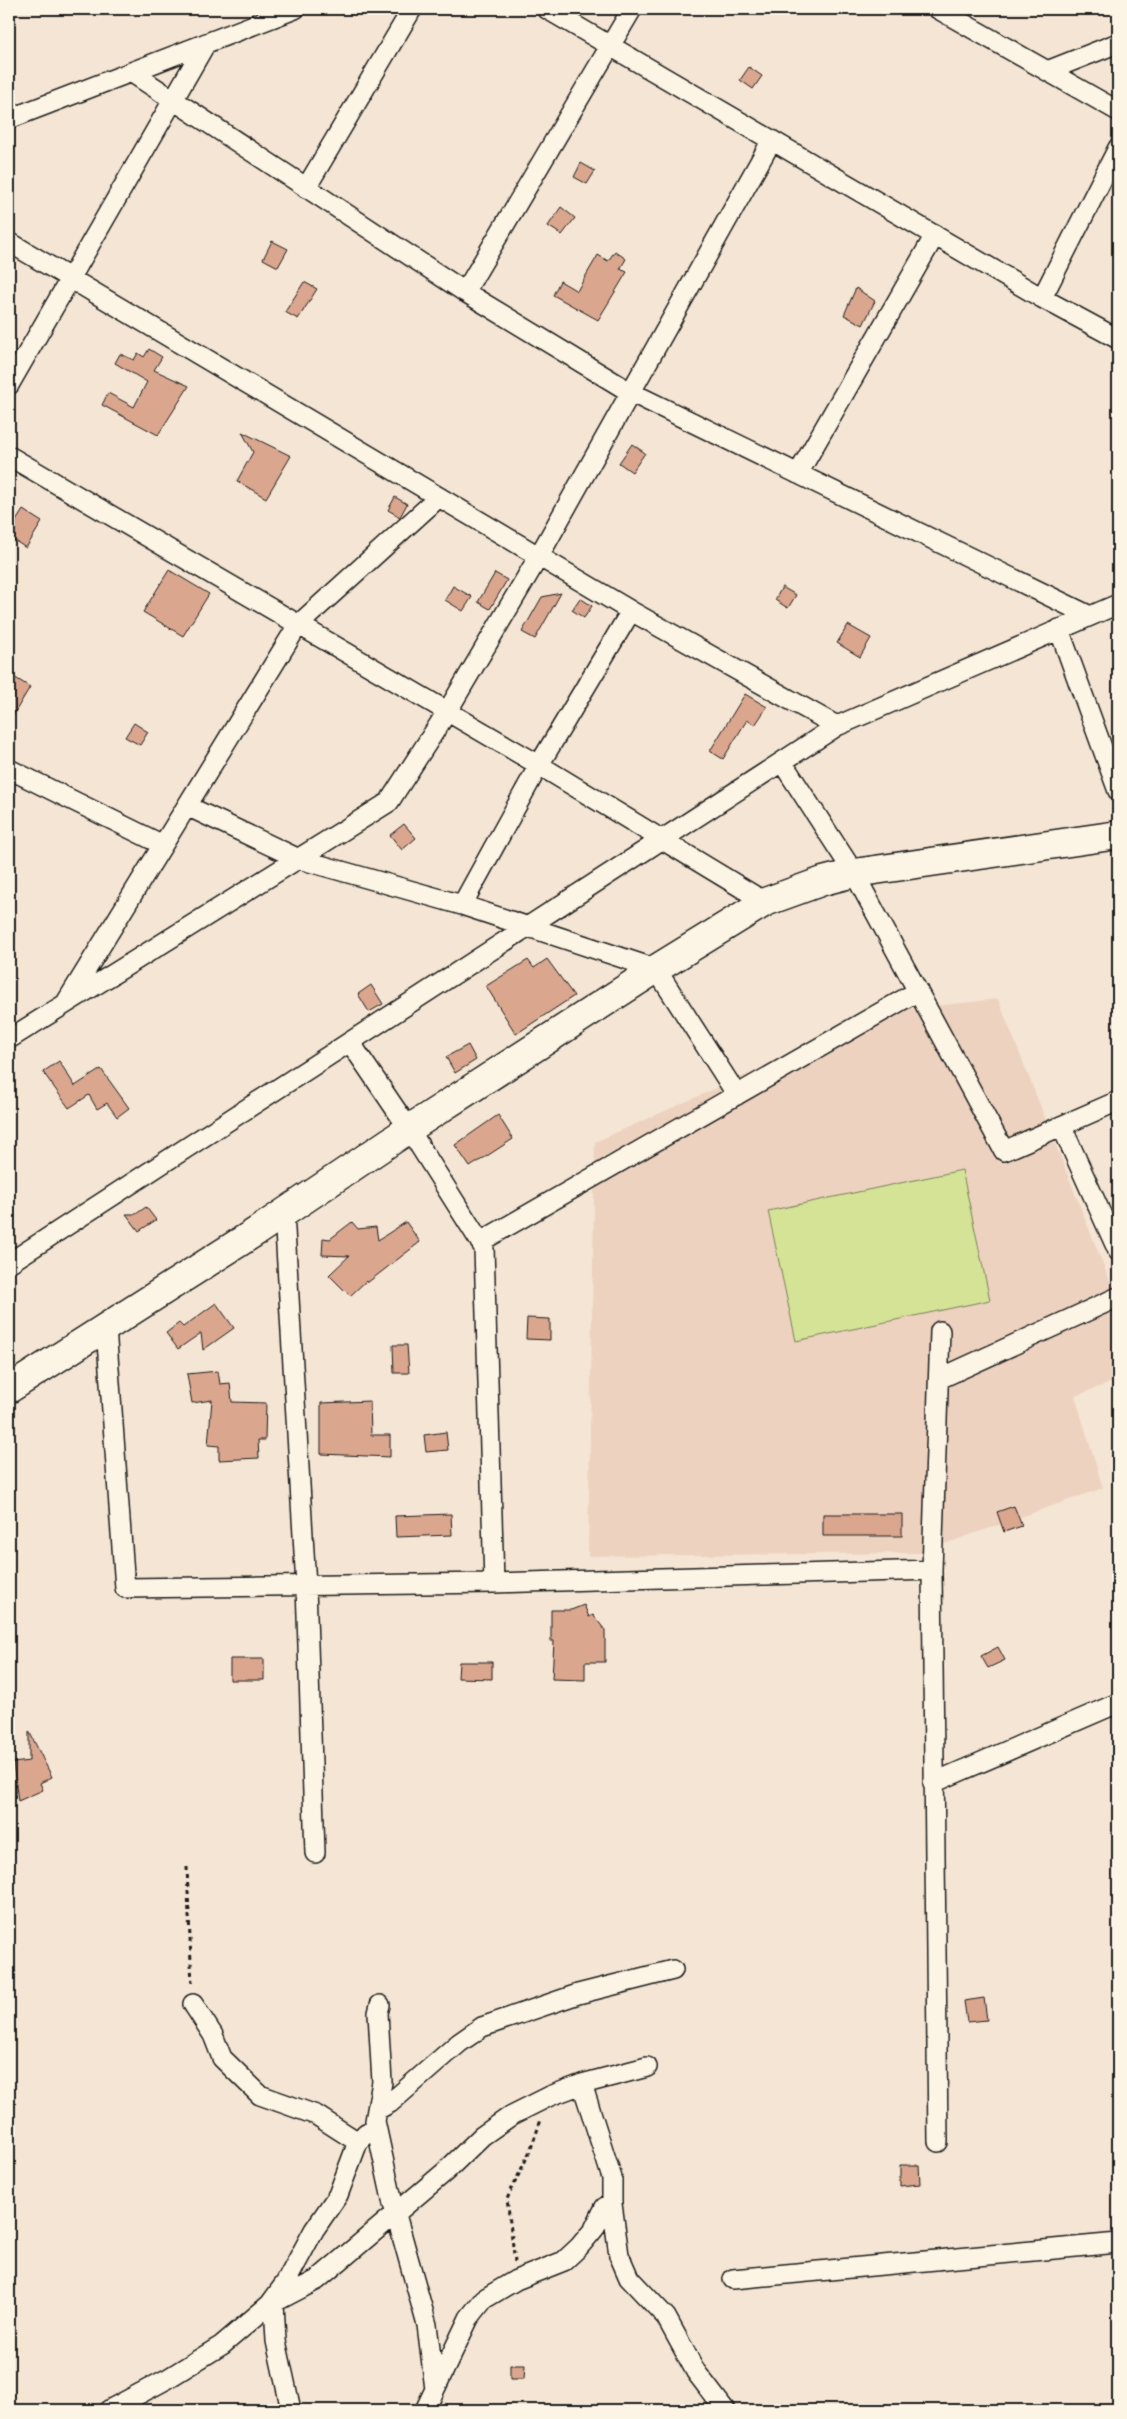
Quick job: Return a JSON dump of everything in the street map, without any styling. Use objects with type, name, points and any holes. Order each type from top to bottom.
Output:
[{"type":"street","points":[[9,119],[295,9]]},
{"type":"street","points":[[306,188],[412,9]]},
{"type":"street","points":[[547,9],[1042,298],[1118,339]]},
{"type":"street","points":[[465,292],[632,9]]},
{"type":"street","points":[[938,9],[1118,111]]},
{"type":"street","points":[[9,385],[172,99],[206,43]]},
{"type":"street","points":[[1047,71],[1118,43]]},
{"type":"street","points":[[130,72],[465,292],[630,392],[1090,616]]},
{"type":"street","points":[[9,1039],[389,802],[447,712],[539,556],[772,140]]},
{"type":"street","points":[[1042,298],[1118,148]]},
{"type":"street","points":[[798,474],[935,235]]},
{"type":"street","points":[[9,242],[631,611],[837,726]]},
{"type":"street","points":[[9,456],[539,765],[766,902]]},
{"type":"street","points":[[65,1004],[298,625],[439,497]]},
{"type":"street","points":[[9,1263],[837,726],[1118,604]]},
{"type":"street","points":[[462,905],[539,765],[631,611]]},
{"type":"street","points":[[1059,629],[1118,791]]},
{"type":"street","points":[[782,762],[854,873],[1004,1151],[1118,1101]]},
{"type":"street","points":[[9,769],[163,845]]},
{"type":"street","points":[[187,806],[299,859],[462,905],[656,969],[737,1095]]},
{"type":"street","points":[[9,1389],[284,1213],[409,1129],[656,969],[766,902],[823,881],[854,873],[1118,835]]},
{"type":"street","points":[[480,1242],[918,991]]},
{"type":"street","points":[[350,1042],[409,1129],[484,1248],[494,1583]]},
{"type":"street","points":[[1062,1127],[1118,1250]]},
{"type":"street","points":[[284,1213],[306,1586],[316,1852]]},
{"type":"street","points":[[939,1380],[1118,1297]]},
{"type":"street","points":[[106,1328],[125,1588],[494,1583],[932,1570]]},
{"type":"street","points":[[938,2142],[932,1570],[940,1332]]},
{"type":"street","points":[[933,1783],[1118,1703]]},
{"type":"street","points":[[291,2410],[276,2341],[272,2304],[314,2230],[338,2195],[358,2142],[376,2116],[459,2043],[482,2027],[578,1994],[673,1970]]},
{"type":"street","points":[[193,2004],[212,2035],[222,2058],[260,2095],[316,2115],[358,2142]]},
{"type":"street","points":[[380,2005],[378,2013],[382,2082],[376,2116],[396,2213],[427,2325],[435,2389]]},
{"type":"street","points":[[109,2410],[167,2380],[222,2345],[272,2304],[317,2280],[446,2171],[482,2136],[512,2115],[550,2096],[582,2084],[647,2067]]},
{"type":"street","points":[[582,2084],[609,2169],[619,2254],[630,2278],[666,2317],[696,2372],[725,2410]]},
{"type":"street","points":[[425,2410],[468,2318],[484,2299],[516,2280],[564,2261],[594,2229],[605,2207],[612,2204]]},
{"type":"street","points":[[733,2279],[1118,2243]]},
{"type":"path","points":[[187,1867],[193,2004]]},
{"type":"path","points":[[516,2280],[507,2199],[530,2151],[550,2096]]},
{"type":"shaded area","points":[[998,999],[1118,1302],[1118,1380],[1075,1396],[1103,1488],[919,1553],[588,1556],[595,1142],[891,1011]]},
{"type":"green space","points":[[962,1170],[990,1300],[796,1341],[768,1211]]},
{"type":"building","points":[[749,67],[762,76],[753,89],[740,80]]},
{"type":"building","points":[[581,163],[595,171],[587,184],[574,177]]},
{"type":"building","points":[[561,207],[575,218],[562,235],[548,226]]},
{"type":"building","points":[[272,241],[288,249],[278,267],[263,259]]},
{"type":"building","points":[[615,251],[626,259],[620,269],[627,272],[598,320],[553,295],[560,281],[577,291],[598,255],[608,261]]},
{"type":"building","points":[[304,282],[317,289],[298,319],[285,312]]},
{"type":"building","points":[[856,288],[875,301],[863,325],[844,315]]},
{"type":"building","points":[[149,349],[162,357],[154,370],[189,386],[158,435],[102,405],[108,393],[134,407],[147,382],[115,363],[120,354],[134,360],[138,353],[144,357]]},
{"type":"building","points":[[242,432],[291,456],[266,498],[237,481],[253,452]]},
{"type":"building","points":[[632,444],[645,453],[632,472],[619,463]]},
{"type":"building","points":[[395,497],[407,504],[400,517],[388,510]]},
{"type":"building","points":[[23,510],[42,522],[26,548],[9,537],[9,532]]},
{"type":"building","points":[[169,570],[209,594],[183,636],[143,612]]},
{"type":"building","points":[[495,573],[507,580],[490,609],[478,602]]},
{"type":"building","points":[[453,586],[472,597],[463,611],[445,600]]},
{"type":"building","points":[[782,587],[796,595],[788,608],[775,600]]},
{"type":"building","points":[[561,593],[535,639],[522,632],[542,597]]},
{"type":"building","points":[[580,598],[592,606],[584,618],[572,610]]},
{"type":"building","points":[[848,625],[871,638],[860,657],[837,643]]},
{"type":"building","points":[[9,674],[30,687],[9,722]]},
{"type":"building","points":[[745,694],[767,707],[755,725],[747,720],[723,759],[710,751]]},
{"type":"building","points":[[134,723],[148,732],[140,745],[125,737]]},
{"type":"building","points":[[404,824],[416,838],[402,850],[390,835]]},
{"type":"building","points":[[547,959],[574,996],[516,1034],[486,986],[528,960],[534,968]]},
{"type":"building","points":[[371,985],[383,1004],[369,1012],[358,994]]},
{"type":"building","points":[[468,1045],[476,1060],[455,1073],[446,1057]]},
{"type":"building","points":[[59,1061],[75,1086],[101,1069],[129,1108],[117,1117],[107,1103],[97,1109],[89,1095],[69,1108],[43,1072]]},
{"type":"building","points":[[498,1115],[513,1139],[470,1167],[455,1145]]},
{"type":"building","points":[[146,1207],[156,1220],[139,1231],[126,1214],[136,1214]]},
{"type":"building","points":[[352,1222],[358,1229],[376,1227],[378,1240],[406,1222],[420,1242],[367,1283],[366,1281],[350,1296],[329,1275],[349,1256],[322,1255],[323,1238],[330,1239]]},
{"type":"building","points":[[216,1303],[234,1328],[203,1350],[201,1333],[178,1349],[166,1333],[179,1323],[183,1327]]},
{"type":"building","points":[[527,1318],[550,1319],[550,1340],[526,1339]]},
{"type":"building","points":[[393,1345],[407,1345],[409,1373],[394,1373]]},
{"type":"building","points":[[218,1371],[220,1384],[230,1383],[232,1402],[266,1403],[265,1440],[258,1440],[259,1458],[219,1460],[219,1446],[208,1445],[212,1400],[192,1403],[187,1374]]},
{"type":"building","points":[[370,1401],[371,1435],[390,1435],[390,1457],[321,1454],[321,1403]]},
{"type":"building","points":[[446,1432],[448,1450],[426,1452],[424,1435]]},
{"type":"building","points":[[1014,1506],[1022,1526],[1004,1532],[997,1512]]},
{"type":"building","points":[[451,1514],[452,1535],[396,1537],[395,1516]]},
{"type":"building","points":[[823,1514],[902,1514],[902,1536],[823,1536]]},
{"type":"building","points":[[584,1605],[589,1617],[593,1615],[605,1630],[605,1662],[585,1662],[585,1680],[552,1679],[554,1641],[551,1641],[551,1610],[571,1610]]},
{"type":"building","points":[[998,1647],[1005,1660],[988,1668],[981,1656]]},
{"type":"building","points":[[230,1659],[264,1659],[264,1680],[230,1680]]},
{"type":"building","points":[[459,1662],[492,1662],[492,1679],[458,1678]]},
{"type":"building","points":[[29,1731],[52,1777],[40,1783],[43,1790],[18,1801],[13,1763],[29,1761]]},
{"type":"building","points":[[984,1998],[987,2020],[967,2022],[964,2001]]},
{"type":"building","points":[[900,2165],[919,2165],[920,2184],[900,2186]]},
{"type":"building","points":[[510,2365],[525,2365],[524,2379],[510,2379]]}]
